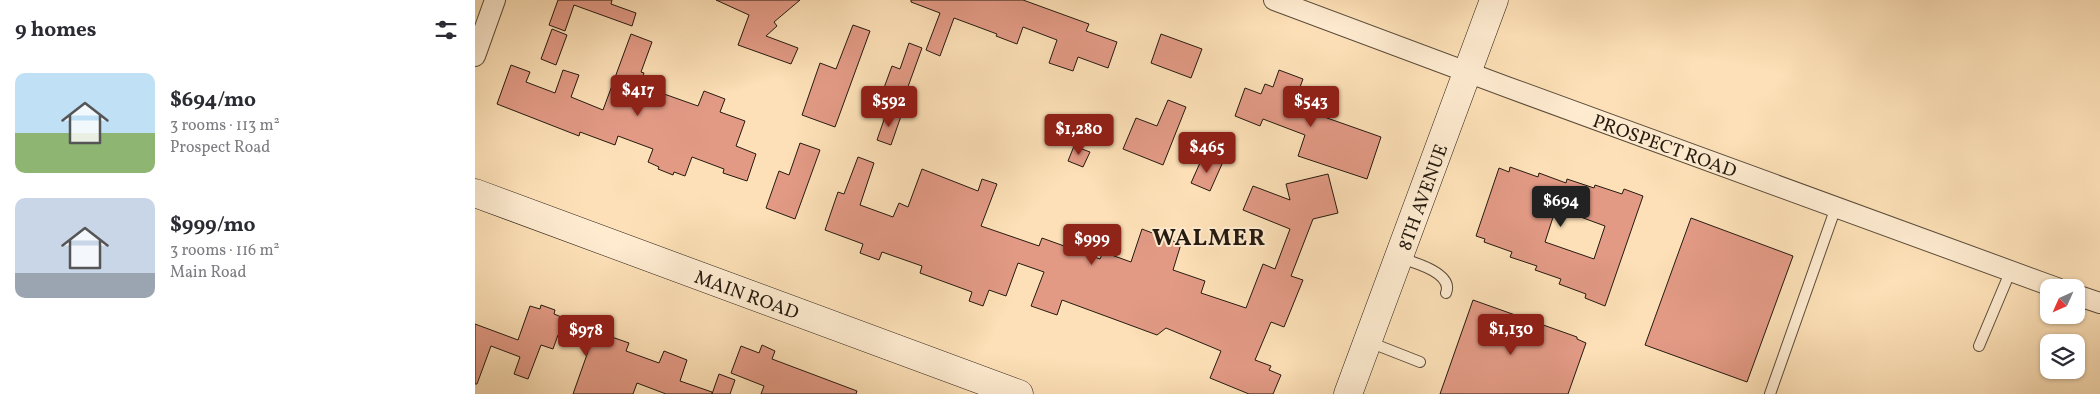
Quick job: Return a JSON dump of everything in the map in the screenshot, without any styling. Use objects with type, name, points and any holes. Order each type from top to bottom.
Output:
[{"type":"street","points":[[475,56],[495,0]]},
{"type":"street","name":"PROSPECT ROAD","points":[[1274,0],[2040,281]]},
{"type":"street","name":"8TH AVENUE","points":[[1348,394],[1494,0]]},
{"type":"street","name":"MAIN ROAD","points":[[475,193],[1019,394]]},
{"type":"street","points":[[2085,297],[2100,303]]},
{"type":"lane","points":[[1770,394],[1835,207]]},
{"type":"lane","points":[[1399,258],[1420,264],[1437,274],[1446,282],[1445,293]]},
{"type":"lane","points":[[1979,346],[2011,270]]},
{"type":"lane","points":[[1368,341],[1420,362]]},
{"type":"building","points":[[558,0],[612,0],[611,4],[636,13],[632,26],[574,5],[565,31],[549,25]]},
{"type":"building","points":[[716,0],[800,0],[774,22],[777,26],[766,36],[798,48],[791,64],[738,45],[749,15]]},
{"type":"building","points":[[911,0],[1023,0],[1089,24],[1086,31],[1117,42],[1108,68],[1078,57],[1073,71],[1049,63],[1057,40],[1023,27],[1017,44],[996,36],[997,34],[954,18],[940,56],[926,50],[940,13],[911,2]]},
{"type":"building","points":[[853,25],[870,31],[835,127],[802,115],[820,63],[836,69]]},
{"type":"building","points":[[552,29],[567,35],[556,65],[541,59]]},
{"type":"building","points":[[631,34],[652,42],[641,72],[644,73],[641,80],[652,84],[650,89],[698,106],[704,91],[725,99],[720,112],[745,121],[736,146],[756,154],[747,181],[723,173],[724,169],[692,157],[685,176],[674,172],[673,175],[658,169],[659,167],[648,162],[653,149],[618,136],[615,145],[580,132],[579,136],[497,104],[511,65],[530,72],[526,82],[555,93],[563,70],[579,75],[571,97],[603,110]]},
{"type":"building","points":[[1161,34],[1202,49],[1191,78],[1151,63]]},
{"type":"building","points":[[909,43],[922,48],[901,106],[889,102],[890,99],[881,96],[892,66],[900,69]]},
{"type":"building","points":[[1279,70],[1303,79],[1293,106],[1381,137],[1367,179],[1298,156],[1305,135],[1263,119],[1260,126],[1235,116],[1245,88],[1261,94],[1265,84],[1273,87]]},
{"type":"building","points":[[1168,100],[1186,107],[1163,165],[1123,149],[1136,118],[1157,126]]},
{"type":"building","points":[[887,111],[901,116],[891,145],[877,140]]},
{"type":"building","points":[[800,143],[820,150],[795,219],[766,208],[779,171],[789,175]]},
{"type":"building","points":[[1074,146],[1090,152],[1083,167],[1068,161]]},
{"type":"building","points":[[1203,156],[1222,164],[1210,191],[1191,183]]},
{"type":"building","points":[[858,157],[874,163],[860,205],[893,217],[899,203],[908,207],[922,169],[978,191],[982,179],[997,184],[981,226],[1039,246],[1042,238],[1100,259],[1103,252],[1131,262],[1142,229],[1181,244],[1173,270],[1205,281],[1201,293],[1246,308],[1263,264],[1275,269],[1290,229],[1243,210],[1253,186],[1290,200],[1286,184],[1328,174],[1338,213],[1313,219],[1291,276],[1303,280],[1284,327],[1271,322],[1255,360],[1271,366],[1269,370],[1281,375],[1273,394],[1249,394],[1210,378],[1221,351],[1166,328],[1157,335],[1062,300],[1057,315],[1031,306],[1044,272],[1018,263],[1006,296],[989,290],[983,306],[969,301],[972,292],[920,273],[922,266],[882,252],[879,260],[860,253],[863,244],[825,230],[838,192],[844,194]]},
{"type":"building","points":[[1510,167],[1538,177],[1539,173],[1566,183],[1567,179],[1594,188],[1595,185],[1622,194],[1624,189],[1643,196],[1605,306],[1585,298],[1586,294],[1559,284],[1561,279],[1535,270],[1537,266],[1510,257],[1512,252],[1484,242],[1485,239],[1476,236],[1499,168],[1509,172]],"holes":[[[1556,208],[1605,226],[1594,259],[1545,242]]]},
{"type":"building","points":[[1691,218],[1793,256],[1747,382],[1645,345]]},
{"type":"building","points":[[1473,300],[1577,337],[1577,339],[1586,343],[1568,394],[1440,394]]},
{"type":"building","points":[[541,305],[555,310],[554,314],[564,318],[563,320],[629,343],[626,351],[659,363],[664,351],[687,360],[680,381],[712,392],[712,394],[666,394],[637,383],[633,394],[573,394],[590,346],[558,335],[553,349],[541,345],[528,379],[514,374],[520,357],[491,346],[477,384],[475,384],[475,324],[518,340],[530,306],[540,309]]},
{"type":"building","points":[[762,345],[775,351],[772,359],[857,391],[856,394],[761,394],[764,386],[731,373],[741,346],[759,353]]},
{"type":"building","points":[[719,374],[735,380],[730,394],[712,394]]},
{"type":"district","name":"WALMER","points":[[1209,237]]}]
